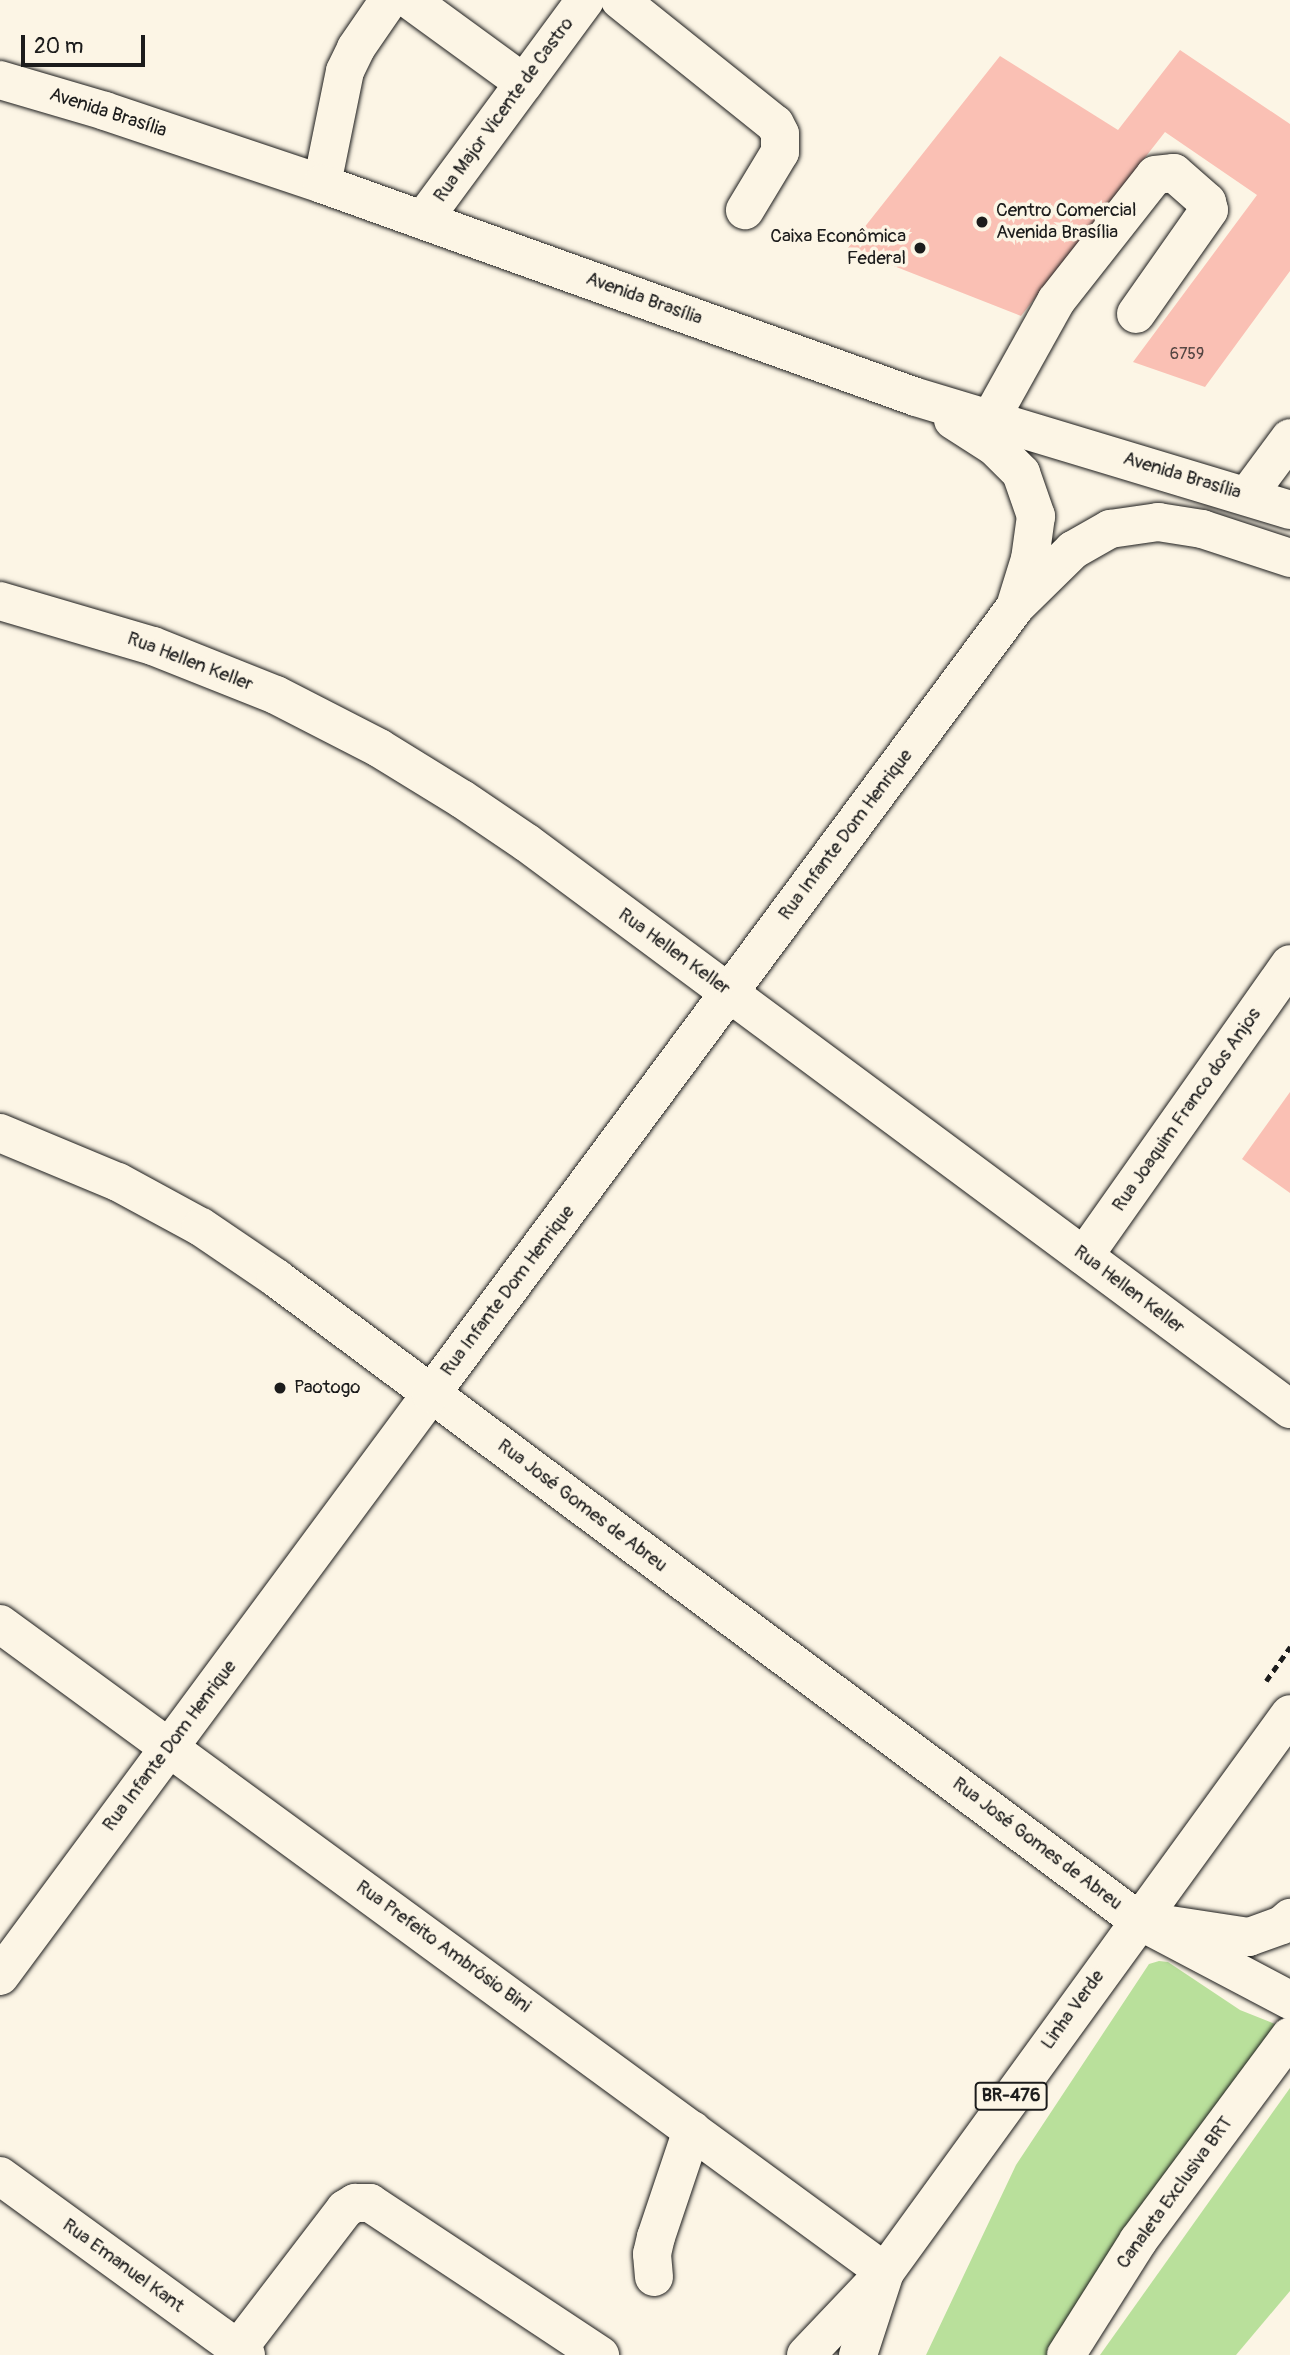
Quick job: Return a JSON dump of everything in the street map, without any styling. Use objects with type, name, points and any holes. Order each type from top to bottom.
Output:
[{"type":"main road","points":[[322,184],[345,72],[356,48],[389,0]]},
{"type":"main road","points":[[410,0],[524,83]]},
{"type":"main road","name":"Rua Major Vicente de Castro","points":[[423,220],[585,0]]},
{"type":"main road","points":[[620,0],[775,124],[780,134],[780,152],[745,210]]},
{"type":"main road","name":"Avenida Brasília","points":[[0,80],[105,111],[322,184],[916,397],[1290,510]]},
{"type":"main road","points":[[991,418],[1056,301],[1155,175],[1174,173],[1207,202],[1209,210],[1136,314]]},
{"type":"main road","name":"Rua Infante Dom Henrique","points":[[916,397],[995,447],[1021,473],[1036,516],[1030,559],[1016,606]]},
{"type":"main road","points":[[1247,496],[1290,438]]},
{"type":"main road","name":"Rua Infante Dom Henrique","points":[[0,1976],[1016,606],[1073,550],[1110,529],[1158,523],[1202,529],[1290,558]]},
{"type":"main road","name":"Rua Hellen Keller","points":[[0,601],[165,651],[276,695],[379,748],[516,836],[1290,1409]]},
{"type":"main road","name":"Rua Joaquim Franco dos Anjos","points":[[1084,1256],[1290,964]]},
{"type":"main road","name":"Rua José Gomes de Abreu","points":[[0,1133],[118,1182],[201,1227],[276,1278],[1138,1920],[1290,2000]]},
{"type":"main road","name":"Rua Prefeito Ambrósio Bini","points":[[0,1624],[885,2272]]},
{"type":"main road","name":"Linha Verde","points":[[858,2355],[885,2272],[1290,1714]]},
{"type":"main road","points":[[1138,1920],[1249,1937],[1282,1925],[1290,1917]]},
{"type":"main road","name":"Canaleta Exclusiva BRT","points":[[1066,2355],[1138,2241],[1290,2036]]},
{"type":"main road","points":[[654,2277],[652,2254],[656,2237],[692,2130]]},
{"type":"main road","name":"Rua Emanuel Kant","points":[[0,2176],[242,2352]]},
{"type":"main road","points":[[242,2352],[345,2209],[355,2203],[370,2203],[600,2355]]},
{"type":"main road","points":[[807,2355],[885,2272]]},
{"type":"green space","points":[[1168,1962],[1240,2010],[1275,2024],[1053,2355],[926,2355],[1016,2165],[1149,1964]]},
{"type":"green space","points":[[1290,2088],[1290,2291],[1236,2355],[1100,2355]]},
{"type":"building","name":"Centro Comercial Avenida Brasília","points":[[1180,50],[1290,124],[1290,271],[1205,387],[1133,362],[1257,195],[1165,132],[1021,316],[848,248],[1000,56],[1118,130]]},
{"type":"building","points":[[1290,1092],[1290,1193],[1242,1159]]},
{"type":"place","name":"Centro Comercial Avenida Brasília","points":[[982,222]]},
{"type":"place","name":"Caixa Econômica Federal","points":[[920,248]]},
{"type":"place","name":"Paotogo","points":[[280,1388]]}]
